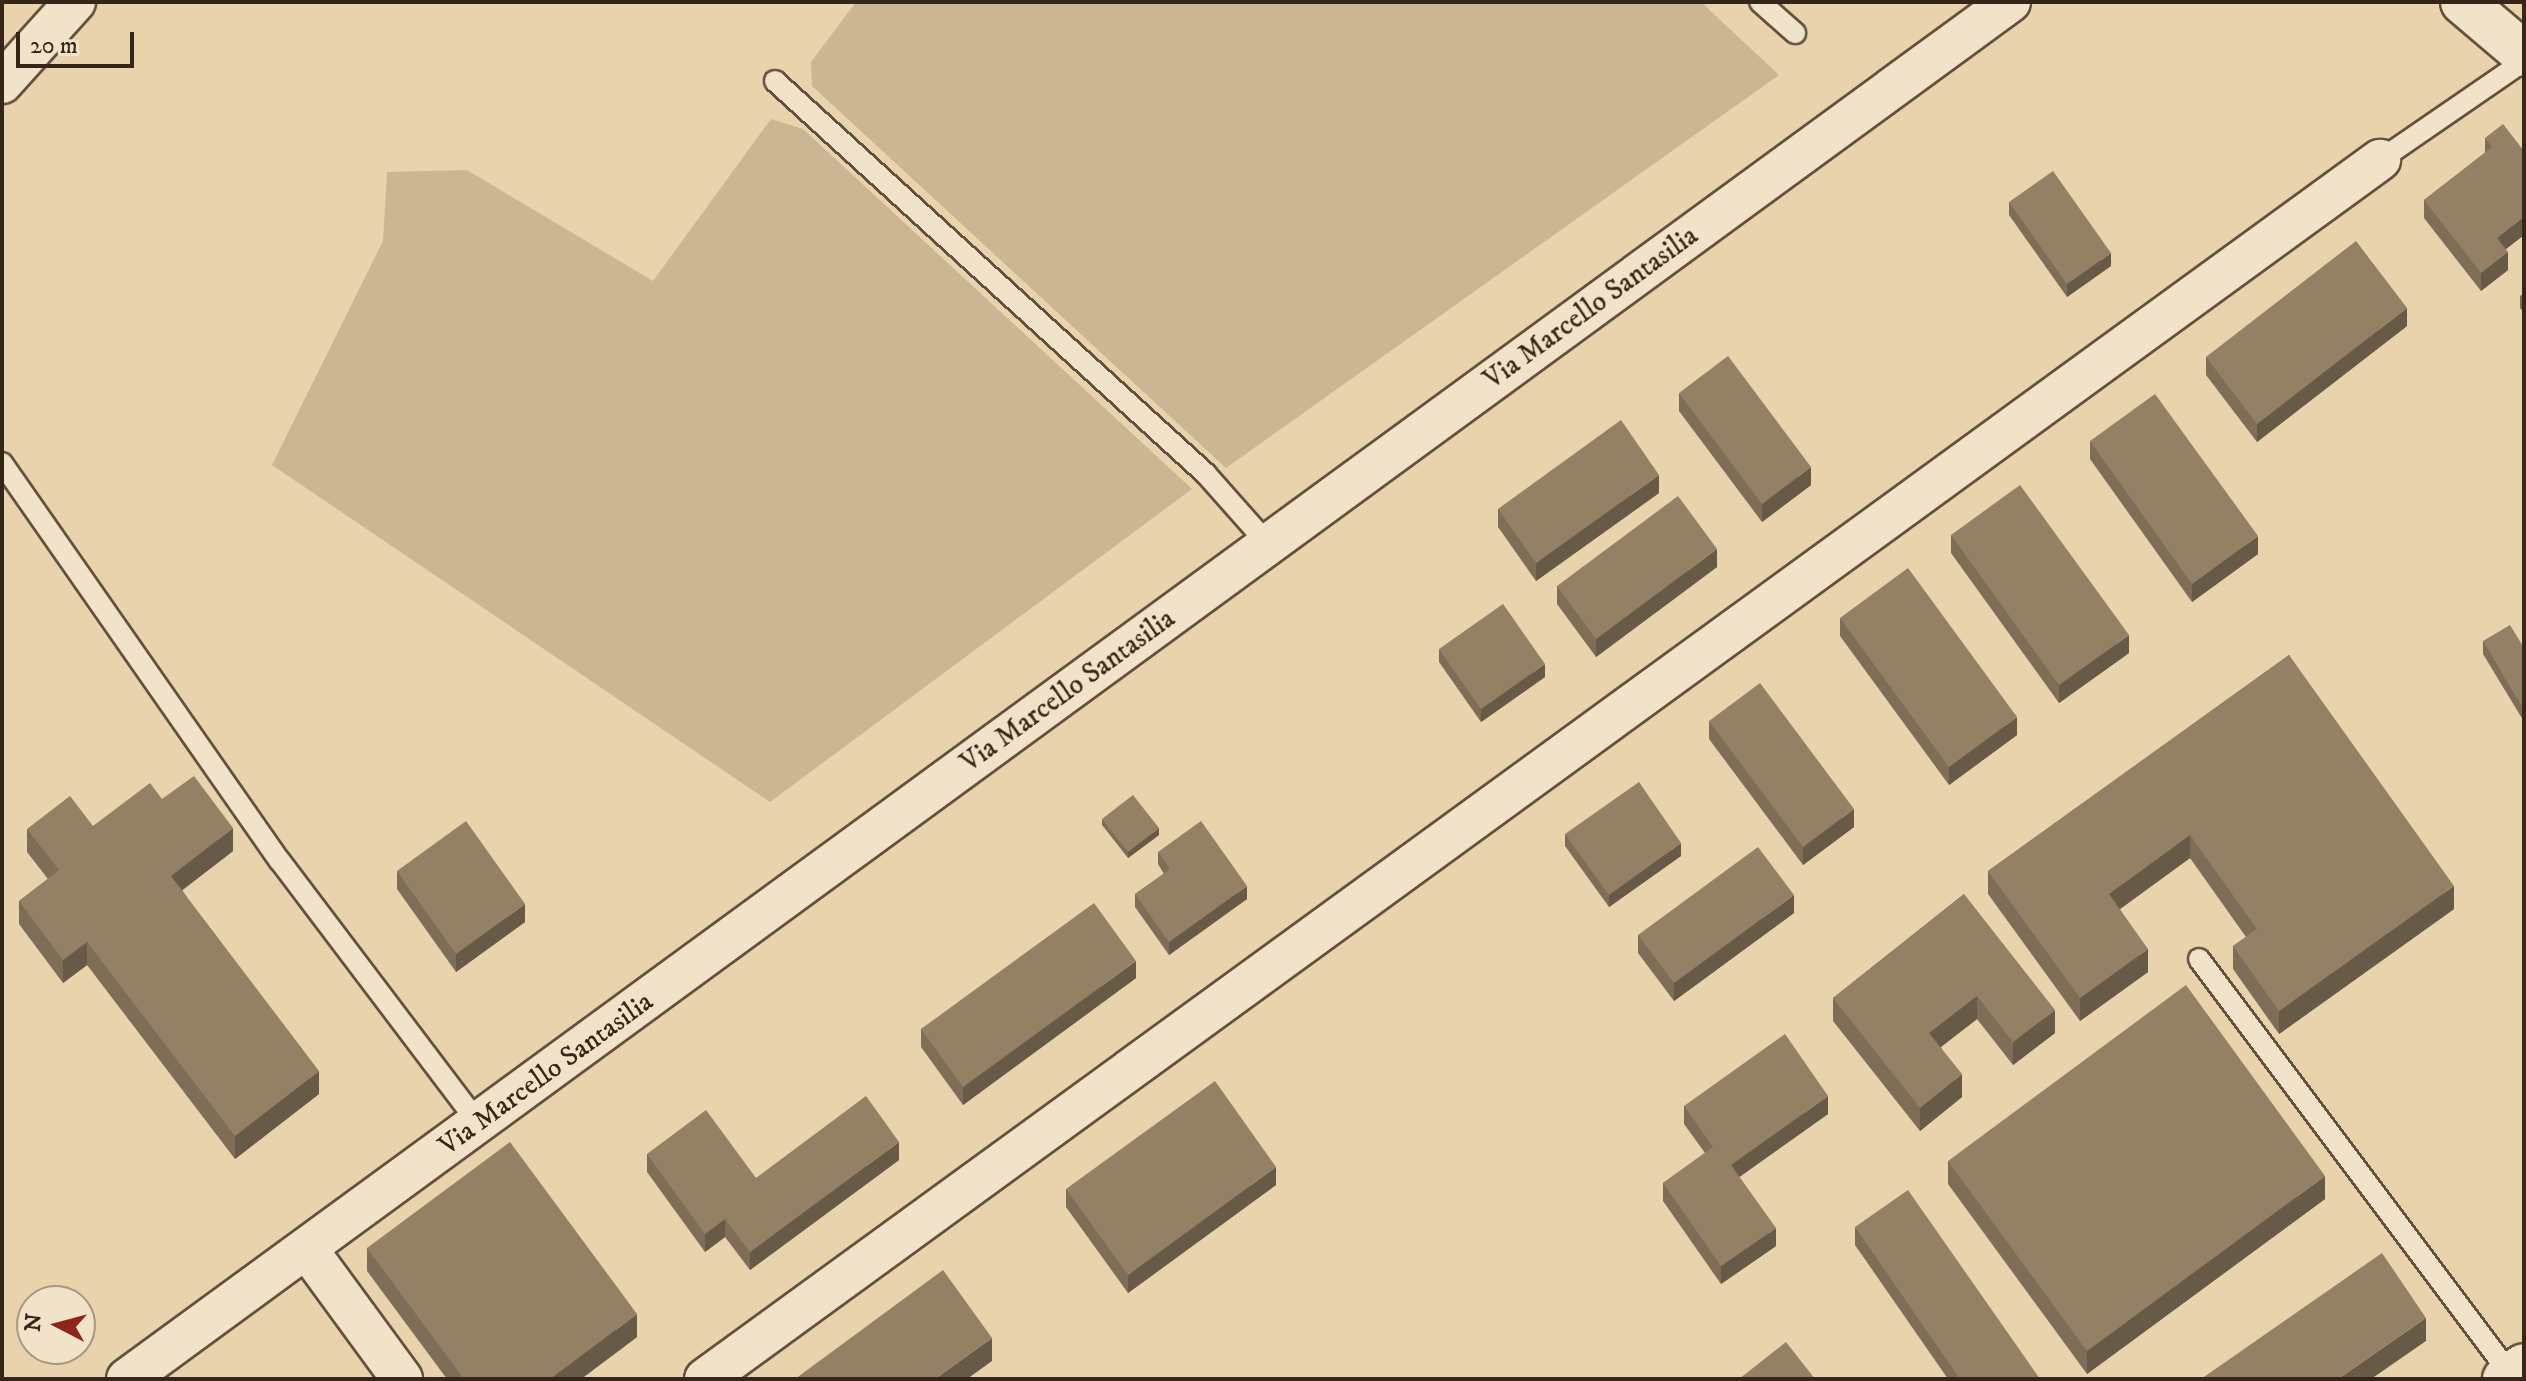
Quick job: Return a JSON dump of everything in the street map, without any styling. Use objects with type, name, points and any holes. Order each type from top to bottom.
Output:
[{"type":"street","points":[[10,56],[75,2]]},
{"type":"street","name":"Via Marcello Santasilia","points":[[127,1379],[2010,2]]},
{"type":"street","points":[[2463,2],[2524,54]]},
{"type":"street","points":[[705,1379],[2380,160]]},
{"type":"street","points":[[307,1249],[402,1379]]},
{"type":"lane","points":[[1760,2],[1795,33]]},
{"type":"lane","points":[[2380,160],[2524,61]]},
{"type":"lane","points":[[775,81],[1206,474],[1268,544]]},
{"type":"lane","points":[[2,463],[280,861],[478,1123]]},
{"type":"lane","points":[[2199,959],[2513,1373]]},
{"type":"shaded area","points":[[856,2],[1701,2],[1779,75],[1226,468],[812,86],[811,62]]},
{"type":"shaded area","points":[[771,119],[803,129],[1192,489],[770,802],[272,465],[383,241],[387,172],[467,170],[653,281]]},
{"type":"building","points":[[2503,124],[2524,151],[2524,217],[2497,238],[2508,252],[2481,273],[2424,200],[2492,147],[2485,138]]},
{"type":"building","points":[[2053,171],[2111,253],[2067,284],[2009,202]]},
{"type":"building","points":[[2356,241],[2407,308],[2257,424],[2206,357]]},
{"type":"building","points":[[1728,356],[1811,467],[1762,504],[1679,393]]},
{"type":"building","points":[[2155,394],[2258,536],[2192,584],[2090,441]]},
{"type":"building","points":[[1621,420],[1659,475],[1536,563],[1498,509]]},
{"type":"building","points":[[2020,485],[2129,635],[2059,685],[1951,535]]},
{"type":"building","points":[[1678,496],[1717,549],[1596,639],[1557,586]]},
{"type":"building","points":[[1908,568],[2017,717],[1949,767],[1840,618]]},
{"type":"building","points":[[1503,604],[1545,664],[1481,709],[1439,649]]},
{"type":"building","points":[[2510,625],[2524,648],[2523,708],[2483,641]]},
{"type":"building","points":[[2289,655],[2454,886],[2279,1011],[2233,946],[2257,929],[2190,835],[2109,894],[2148,949],[2080,998],[1988,871]]},
{"type":"building","points":[[1760,683],[1854,809],[1803,847],[1709,721]]},
{"type":"building","points":[[194,776],[233,828],[171,876],[319,1071],[235,1136],[87,942],[63,960],[19,901],[59,870],[27,829],[70,796],[93,826],[150,783],[162,799]]},
{"type":"building","points":[[1639,782],[1681,843],[1609,895],[1565,834]]},
{"type":"building","points":[[1133,795],[1159,828],[1128,852],[1102,819]]},
{"type":"building","points":[[466,821],[525,904],[456,954],[397,871]]},
{"type":"building","points":[[1201,821],[1247,886],[1169,942],[1135,894],[1170,869],[1158,852]]},
{"type":"building","points":[[1758,847],[1794,895],[1674,983],[1638,935]]},
{"type":"building","points":[[1964,894],[2055,1010],[2013,1042],[1977,996],[1929,1033],[1962,1074],[1920,1108],[1833,998]]},
{"type":"building","points":[[1094,903],[1136,961],[963,1087],[921,1029]]},
{"type":"building","points":[[2186,985],[2325,1176],[2087,1351],[1948,1161]]},
{"type":"building","points":[[1785,1034],[1828,1096],[1731,1165],[1776,1228],[1721,1266],[1663,1183],[1713,1147],[1684,1106]]},
{"type":"building","points":[[1215,1081],[1276,1167],[1128,1275],[1066,1189]]},
{"type":"building","points":[[866,1096],[899,1142],[750,1252],[725,1219],[705,1234],[647,1154],[706,1110],[756,1178]]},
{"type":"building","points":[[510,1142],[637,1314],[550,1379],[464,1379],[367,1248]]},
{"type":"building","points":[[1908,1190],[2040,1379],[1960,1379],[1855,1227]]},
{"type":"building","points":[[2382,1253],[2426,1318],[2338,1379],[2201,1379]]},
{"type":"building","points":[[943,1270],[992,1338],[935,1379],[795,1379]]},
{"type":"building","points":[[1786,1342],[1815,1379],[1739,1379]]}]
